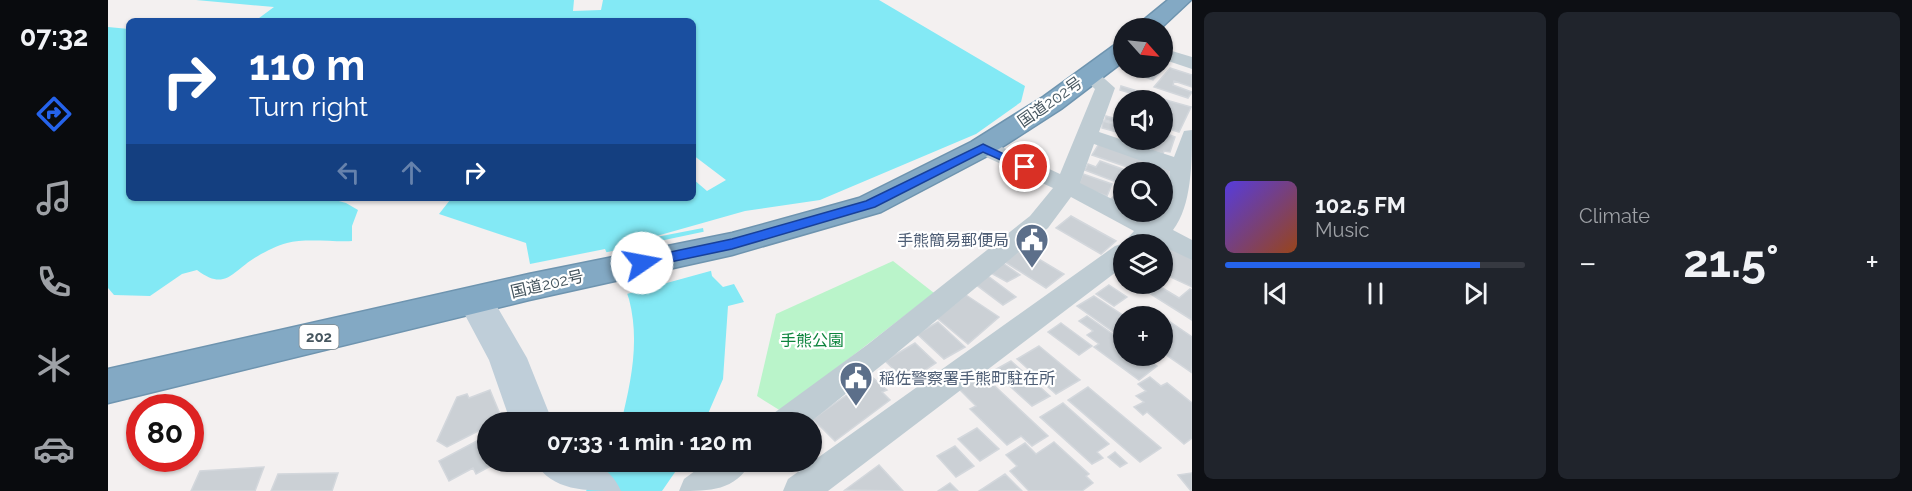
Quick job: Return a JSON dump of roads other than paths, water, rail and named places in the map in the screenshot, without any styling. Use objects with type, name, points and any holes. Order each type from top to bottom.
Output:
[{"type":"highway","points":[[1160,18],[1181,0]]},
{"type":"highway","name":"国道202号","points":[[108,386],[529,287],[732,244],[870,204],[983,147],[1052,103],[1113,57]]},
{"type":"main road","points":[[475,300],[508,358],[528,412]]},
{"type":"street","points":[[1173,57],[1192,63]]},
{"type":"street","points":[[799,412],[877,353],[1039,222],[1067,186],[1105,88],[1089,75]]},
{"type":"street","points":[[1087,135],[1182,167]]},
{"type":"street","points":[[1148,234],[1166,223],[1181,187],[1182,167],[1192,136]]},
{"type":"street","points":[[983,147],[1067,186],[1136,234]]},
{"type":"street","points":[[1173,246],[1192,251]]},
{"type":"street","points":[[800,491],[1113,260]]},
{"type":"street","points":[[696,491],[721,472]]},
{"type":"water","points":[[196,0],[574,0],[573,11],[601,10],[603,0],[879,0],[1025,86],[1021,102],[976,134],[820,200],[745,211],[646,239],[703,228],[712,276],[723,287],[734,284],[744,302],[728,306],[723,379],[709,412],[623,412],[631,377],[634,330],[627,293],[605,249],[530,264],[526,243],[439,214],[449,201],[696,201],[696,18],[259,18],[274,7]]},
{"type":"water","points":[[108,27],[126,29],[126,201],[339,201],[358,210],[352,226],[352,241],[310,240],[287,243],[261,254],[227,278],[214,279],[197,270],[182,274],[150,296],[114,295],[108,288]]},
{"type":"water","points":[[598,472],[675,472],[662,491],[586,491]]},
{"type":"place","name":"手熊簡易郵便局","points":[[1032,269]]},
{"type":"place","name":"稲佐警察署手熊町駐在所","points":[[856,407]]},
{"type":"park label","name":"手熊公園","points":[[812,340]]}]
